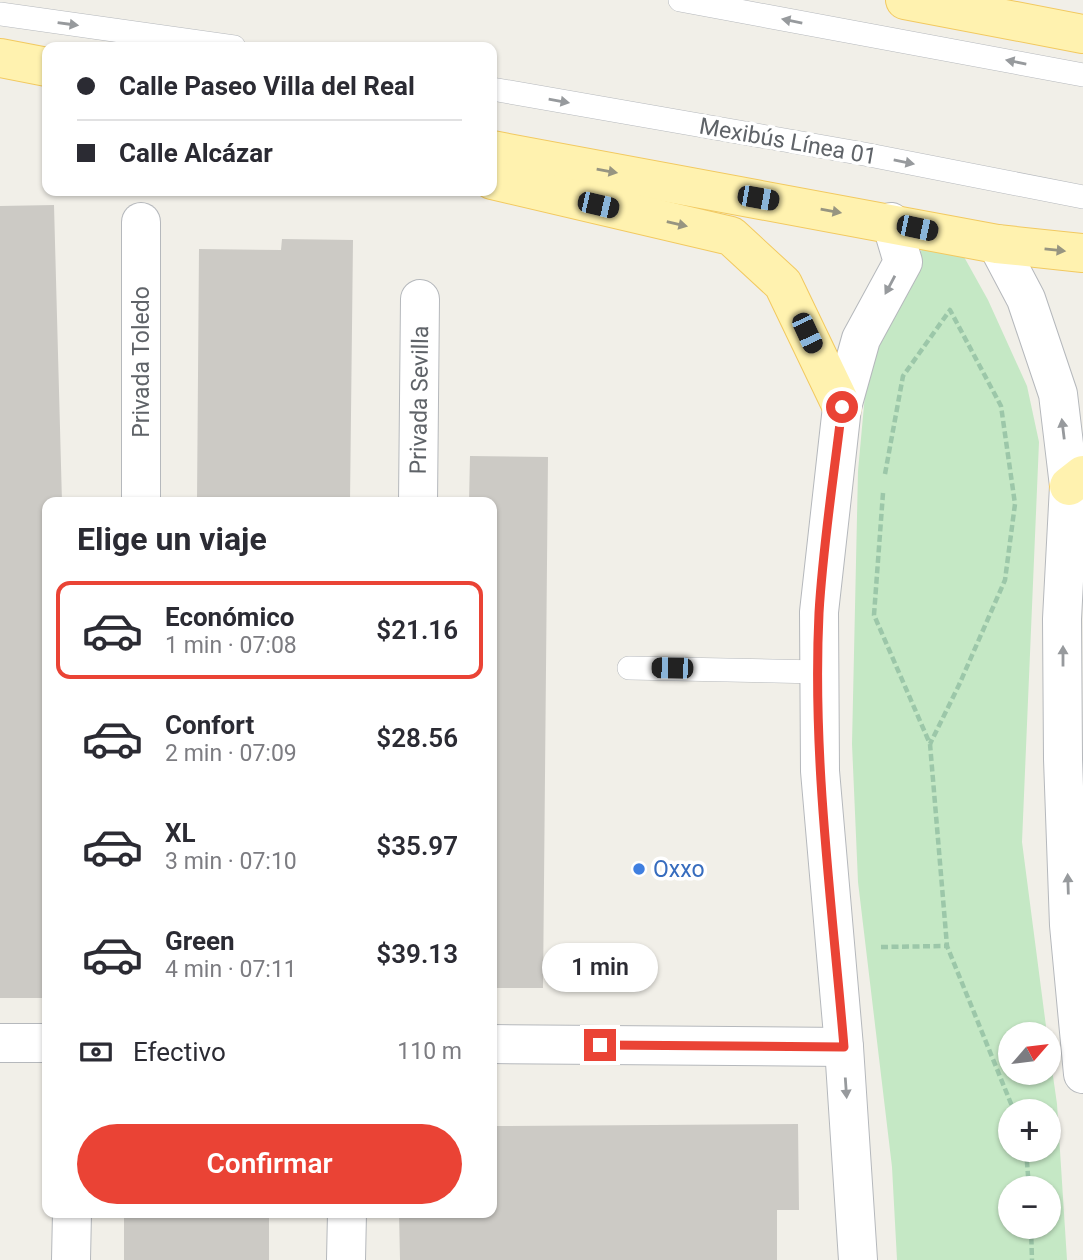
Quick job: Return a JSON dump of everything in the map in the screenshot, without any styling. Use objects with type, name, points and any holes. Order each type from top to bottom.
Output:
[{"type":"main road","points":[[905,0],[1083,34]]},
{"type":"main road","points":[[0,58],[42,66]]},
{"type":"main road","points":[[497,151],[891,222],[997,244],[1083,253]]},
{"type":"main road","points":[[497,181],[731,236],[783,284],[842,407]]},
{"type":"street","name":"Privada Toledo","points":[[141,222],[141,497]]},
{"type":"street","points":[[858,1260],[844,1047],[820,771],[819,612],[842,407],[861,339],[903,262],[891,222]]},
{"type":"street","points":[[997,244],[1026,299],[1058,394],[1076,481],[1073,620],[1063,759],[1076,925],[1083,1074]]},
{"type":"street","name":"Privada Sevilla","points":[[418,497],[420,299]]},
{"type":"street","points":[[0,1042],[42,1043]]},
{"type":"street","points":[[497,1044],[844,1047]]},
{"type":"street","points":[[71,1260],[72,1218]]},
{"type":"street","points":[[346,1260],[347,1218]]},
{"type":"lane","points":[[680,0],[1083,75]]},
{"type":"lane","points":[[0,15],[197,42]]},
{"type":"lane","name":"Mexibús Línea 01","points":[[497,90],[864,154],[1083,197]]},
{"type":"lane","points":[[629,667],[819,672]]},
{"type":"path","points":[[884,479],[903,376],[950,310],[1001,406],[1015,504],[1005,580],[930,744]]},
{"type":"path","points":[[883,493],[874,615],[930,744],[947,946],[1009,1099]]},
{"type":"path","points":[[836,947],[947,946]]},
{"type":"path","points":[[1031,1239],[1032,1260]]},
{"type":"green space","points":[[938,237],[963,255],[988,300],[1027,386],[1039,442],[1022,842],[1045,1022],[998,1022],[998,1085],[1054,1085],[1056,1099],[998,1099],[998,1162],[1061,1162],[1067,1260],[897,1260],[892,1167],[858,882],[852,744],[858,471],[869,351],[897,270]]},
{"type":"building","points":[[54,205],[62,497],[42,497],[42,998],[0,998],[0,206]]},
{"type":"building","points":[[282,239],[353,240],[350,497],[197,497],[199,249],[281,250]]},
{"type":"building","points":[[470,456],[548,457],[543,988],[497,988],[497,497],[469,497]]},
{"type":"building","points":[[798,1124],[799,1210],[777,1210],[777,1260],[400,1260],[399,1218],[497,1218],[497,1126]]},
{"type":"building","points":[[124,1218],[269,1218],[269,1260],[124,1260]]},
{"type":"place","name":"Oxxo","points":[[639,869]]},
{"type":"route","points":[[600,1045],[844,1047],[820,771],[819,672],[819,612],[842,407]]}]
